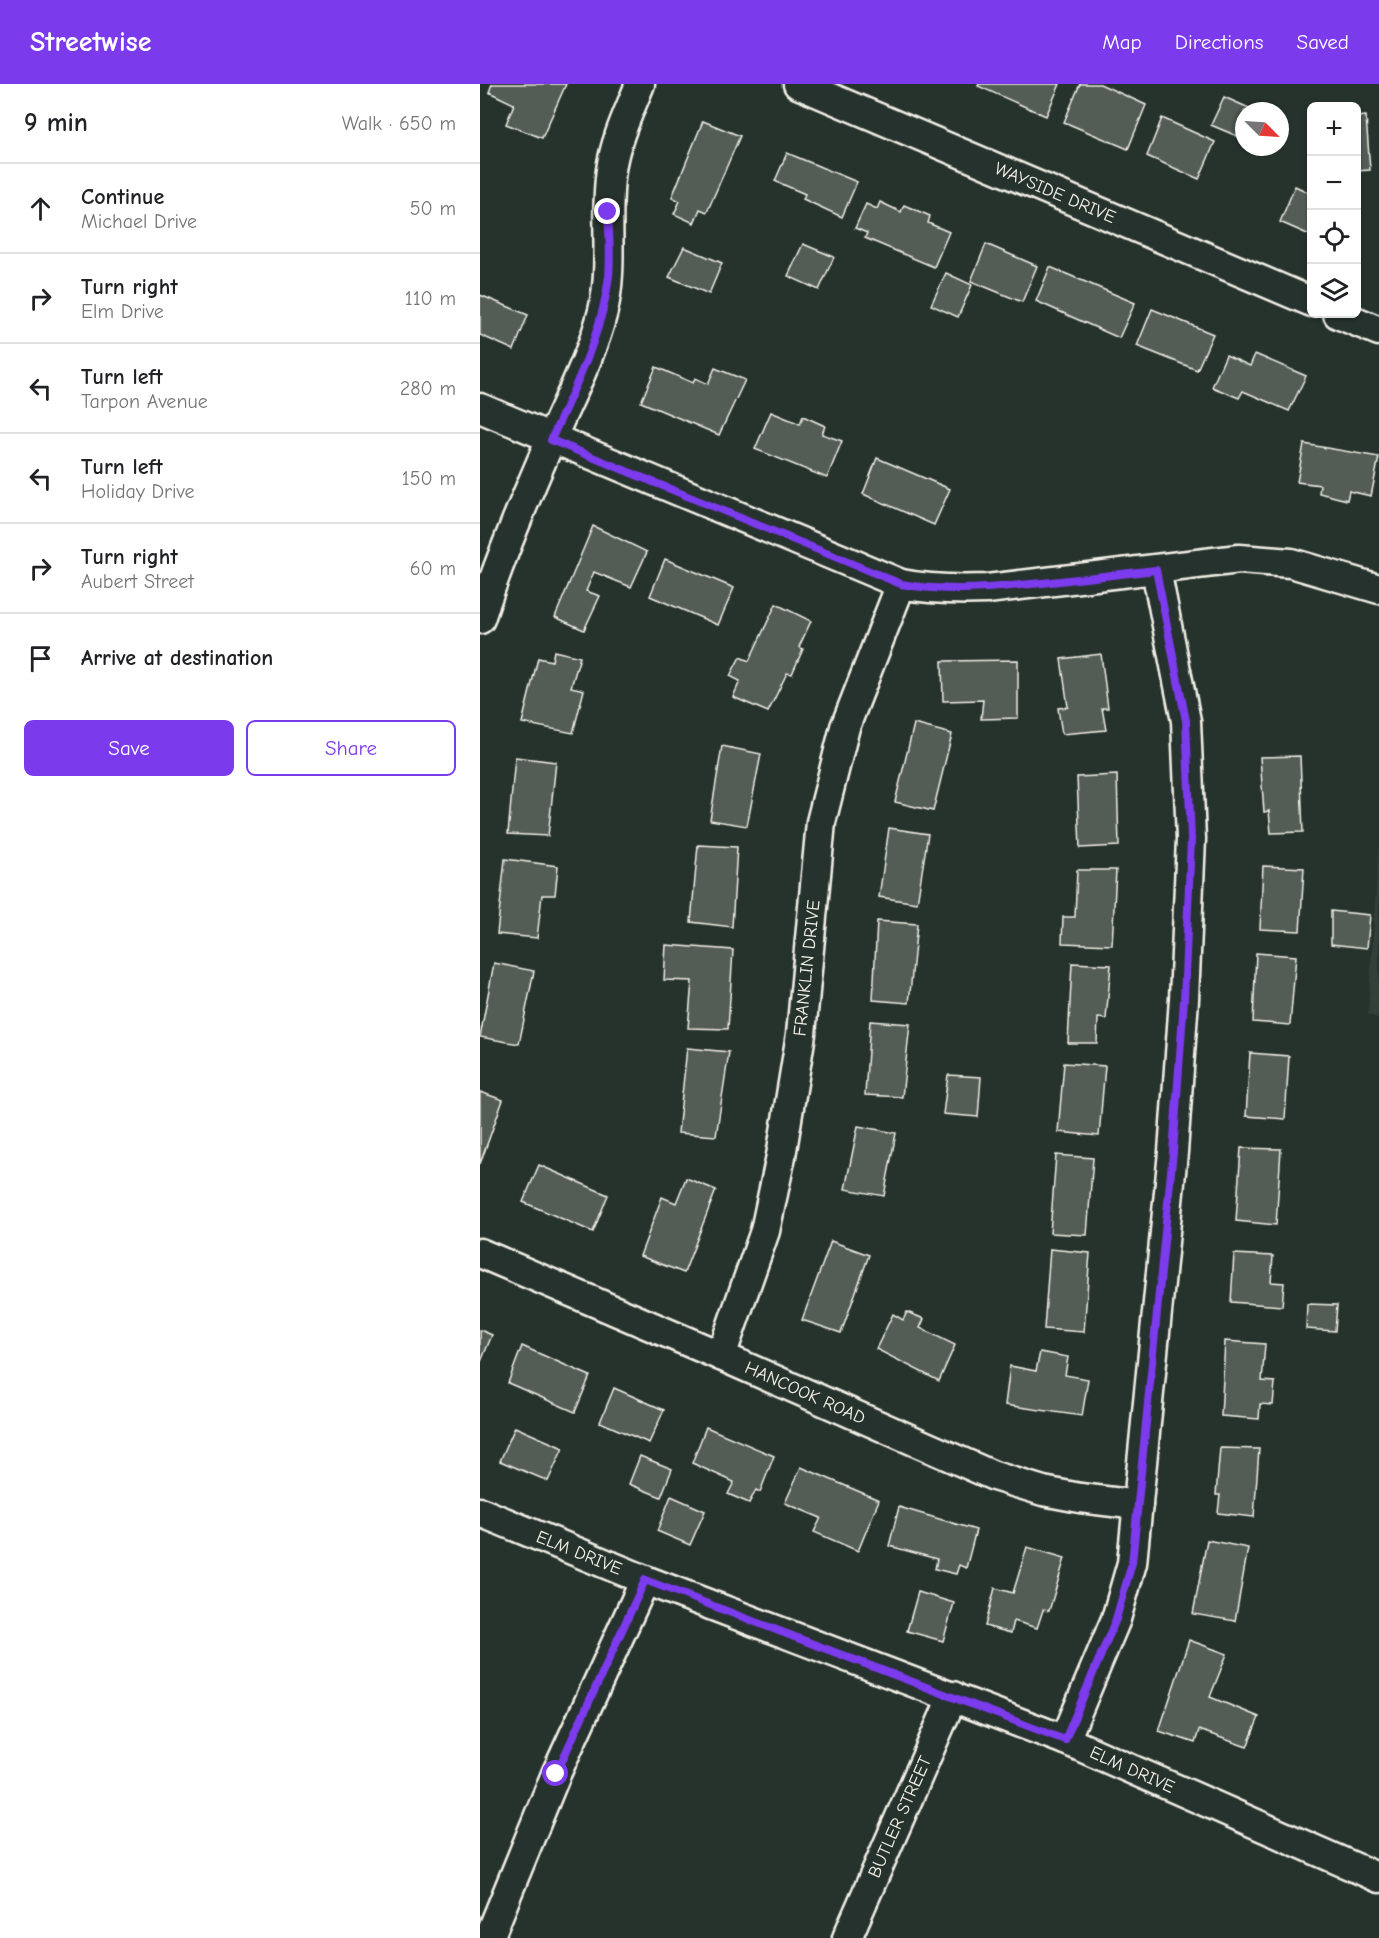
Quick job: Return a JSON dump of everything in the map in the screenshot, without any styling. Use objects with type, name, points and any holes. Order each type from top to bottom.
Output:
[{"type":"street","points":[[480,619],[551,440],[593,345],[603,309],[609,274],[608,212],[611,170],[616,144],[640,84]]},
{"type":"street","name":"WAYSIDE DRIVE","points":[[798,84],[1307,300]]},
{"type":"street","points":[[1348,318],[1379,331]]},
{"type":"street","points":[[480,408],[551,440],[901,584],[926,589],[977,590],[1239,559],[1291,563],[1379,589]]},
{"type":"street","points":[[1065,1740],[1116,1619],[1132,1563],[1174,1141],[1184,999],[1191,839],[1186,721],[1156,570]]},
{"type":"street","name":"FRANKLIN DRIVE","points":[[721,1356],[765,1232],[781,1156],[801,1035],[821,822],[845,727],[901,584]]},
{"type":"street","name":"HANCOOK ROAD","points":[[480,1253],[994,1476],[1071,1497],[1138,1505]]},
{"type":"street","name":"ELM DRIVE","points":[[480,1512],[645,1580],[1065,1740],[1379,1878]]},
{"type":"street","points":[[489,1938],[556,1774],[645,1580]]},
{"type":"street","name":"BUTLER STREET","points":[[847,1938],[953,1696]]},
{"type":"shaded area","points":[[1379,841],[1379,1019],[1368,1014]]},
{"type":"building","points":[[492,84],[566,84],[542,138],[506,124],[514,104],[489,92]]},
{"type":"building","points":[[979,84],[1060,84],[1046,116],[978,86]]},
{"type":"building","points":[[1080,84],[1100,84],[1146,105],[1128,149],[1064,122]]},
{"type":"building","points":[[1224,97],[1235,102],[1235,135],[1211,125]]},
{"type":"building","points":[[1361,116],[1366,116],[1370,170],[1361,171]]},
{"type":"building","points":[[1162,118],[1215,142],[1199,179],[1147,156]]},
{"type":"building","points":[[703,121],[740,136],[707,212],[700,209],[694,223],[674,214],[680,201],[672,197]]},
{"type":"building","points":[[787,153],[857,182],[842,217],[803,199],[805,194],[775,181]]},
{"type":"building","points":[[1295,186],[1307,192],[1307,234],[1280,222]]},
{"type":"building","points":[[880,202],[901,212],[904,205],[930,216],[928,223],[949,232],[934,267],[865,238],[867,233],[855,228],[866,204],[877,209]]},
{"type":"building","points":[[803,244],[834,257],[819,290],[788,276]]},
{"type":"building","points":[[986,244],[1037,266],[1022,302],[971,281]]},
{"type":"building","points":[[684,247],[722,263],[709,294],[669,277]]},
{"type":"building","points":[[1050,267],[1135,303],[1119,338],[1036,301]]},
{"type":"building","points":[[946,273],[972,285],[958,317],[931,305]]},
{"type":"building","points":[[480,295],[528,315],[514,350],[480,335]]},
{"type":"building","points":[[1152,309],[1213,334],[1197,370],[1137,346]]},
{"type":"building","points":[[1255,354],[1306,376],[1289,411],[1243,391],[1239,398],[1212,387],[1226,355],[1250,366]]},
{"type":"building","points":[[656,367],[693,383],[695,378],[708,384],[715,368],[745,380],[719,435],[641,402]]},
{"type":"building","points":[[771,412],[800,424],[803,416],[825,426],[822,434],[842,441],[827,478],[755,449]]},
{"type":"building","points":[[1304,444],[1379,457],[1371,496],[1349,491],[1347,500],[1319,493],[1320,485],[1297,482]]},
{"type":"building","points":[[877,458],[950,489],[934,525],[863,494]]},
{"type":"building","points":[[593,526],[647,552],[631,587],[594,572],[586,591],[600,596],[584,630],[555,617]]},
{"type":"building","points":[[665,559],[734,588],[718,625],[650,596]]},
{"type":"building","points":[[776,604],[811,621],[799,647],[803,649],[792,674],[787,673],[768,712],[733,697],[740,681],[730,676],[740,657],[749,661]]},
{"type":"building","points":[[554,651],[580,657],[571,687],[584,690],[573,733],[522,723],[538,658],[552,661]]},
{"type":"building","points":[[1101,654],[1108,708],[1102,708],[1106,730],[1062,734],[1058,708],[1068,707],[1061,659]]},
{"type":"building","points":[[1018,660],[1018,718],[981,719],[983,700],[943,701],[942,661]]},
{"type":"building","points":[[914,724],[952,734],[933,811],[895,802]]},
{"type":"building","points":[[722,746],[761,754],[747,826],[710,820]]},
{"type":"building","points":[[1300,756],[1303,832],[1271,833],[1269,811],[1264,812],[1260,757]]},
{"type":"building","points":[[515,757],[556,762],[548,836],[508,834]]},
{"type":"building","points":[[1117,775],[1119,846],[1080,848],[1077,777]]},
{"type":"building","points":[[889,828],[928,834],[917,903],[879,897]]},
{"type":"building","points":[[698,845],[737,847],[732,927],[691,922]]},
{"type":"building","points":[[505,859],[558,866],[555,895],[542,895],[537,938],[497,934]]},
{"type":"building","points":[[1263,866],[1304,868],[1300,931],[1260,929]]},
{"type":"building","points":[[1077,870],[1116,870],[1112,945],[1062,943],[1063,917],[1075,917]]},
{"type":"building","points":[[1331,911],[1370,915],[1367,948],[1331,944]]},
{"type":"building","points":[[877,921],[917,924],[909,1003],[873,1000]]},
{"type":"building","points":[[666,945],[733,950],[728,1029],[688,1028],[692,981],[664,980]]},
{"type":"building","points":[[1256,953],[1296,956],[1290,1025],[1253,1022]]},
{"type":"building","points":[[494,963],[534,971],[519,1044],[480,1037]]},
{"type":"building","points":[[1072,963],[1111,965],[1106,1019],[1098,1018],[1097,1043],[1068,1043]]},
{"type":"building","points":[[870,1021],[910,1024],[902,1097],[865,1095]]},
{"type":"building","points":[[687,1048],[729,1052],[716,1136],[678,1133]]},
{"type":"building","points":[[1250,1053],[1289,1056],[1285,1119],[1246,1116]]},
{"type":"building","points":[[1064,1063],[1105,1066],[1099,1136],[1058,1132]]},
{"type":"building","points":[[948,1075],[981,1077],[978,1117],[943,1114]]},
{"type":"building","points":[[480,1092],[503,1100],[480,1164]]},
{"type":"building","points":[[858,1126],[896,1133],[884,1196],[845,1189]]},
{"type":"building","points":[[1241,1148],[1281,1149],[1276,1225],[1236,1221]]},
{"type":"building","points":[[1056,1155],[1093,1158],[1087,1235],[1050,1233]]},
{"type":"building","points":[[539,1165],[608,1195],[593,1232],[523,1202]]},
{"type":"building","points":[[686,1178],[716,1190],[684,1273],[640,1256],[662,1197],[676,1203]]},
{"type":"building","points":[[831,1241],[869,1255],[841,1333],[802,1320]]},
{"type":"building","points":[[1050,1249],[1090,1253],[1084,1332],[1044,1329]]},
{"type":"building","points":[[1234,1254],[1273,1256],[1271,1282],[1284,1283],[1282,1306],[1231,1302]]},
{"type":"building","points":[[1307,1304],[1337,1305],[1335,1331],[1306,1329]]},
{"type":"building","points":[[907,1312],[924,1319],[920,1328],[955,1345],[939,1381],[876,1349],[893,1314],[903,1320]]},
{"type":"building","points":[[480,1330],[492,1335],[480,1364]]},
{"type":"building","points":[[1225,1341],[1265,1344],[1262,1381],[1275,1382],[1273,1405],[1260,1404],[1259,1419],[1221,1416]]},
{"type":"building","points":[[522,1346],[590,1376],[575,1412],[508,1383]]},
{"type":"building","points":[[1040,1352],[1068,1357],[1065,1375],[1088,1379],[1082,1416],[1005,1405],[1010,1366],[1036,1371]]},
{"type":"building","points":[[614,1388],[664,1410],[649,1443],[600,1422]]},
{"type":"building","points":[[515,1427],[563,1448],[548,1481],[500,1461]]},
{"type":"building","points":[[706,1427],[774,1456],[760,1492],[756,1490],[749,1503],[728,1494],[734,1482],[692,1463]]},
{"type":"building","points":[[1220,1448],[1259,1449],[1254,1517],[1218,1513],[1220,1495],[1216,1495]]},
{"type":"building","points":[[640,1456],[672,1469],[661,1497],[629,1484]]},
{"type":"building","points":[[801,1467],[879,1500],[858,1551],[814,1532],[821,1518],[785,1503]]},
{"type":"building","points":[[671,1496],[705,1511],[690,1545],[657,1531]]},
{"type":"building","points":[[899,1507],[976,1530],[966,1568],[959,1565],[956,1574],[935,1569],[937,1559],[889,1546]]},
{"type":"building","points":[[1207,1540],[1248,1548],[1235,1621],[1193,1614]]},
{"type":"building","points":[[1027,1547],[1065,1558],[1049,1611],[1043,1610],[1037,1628],[1014,1621],[1011,1633],[985,1626],[995,1588],[1013,1593]]},
{"type":"building","points":[[918,1592],[954,1603],[943,1641],[907,1631]]},
{"type":"building","points":[[1189,1640],[1227,1654],[1210,1697],[1259,1717],[1247,1747],[1199,1730],[1195,1743],[1159,1731]]},
{"type":"route","points":[[556,1774],[645,1580],[1065,1740],[1116,1619],[1132,1563],[1173,1152],[1184,999],[1191,839],[1186,721],[1156,570],[956,591],[926,589],[901,584],[551,440],[593,345],[603,309],[609,274],[608,212]]}]
